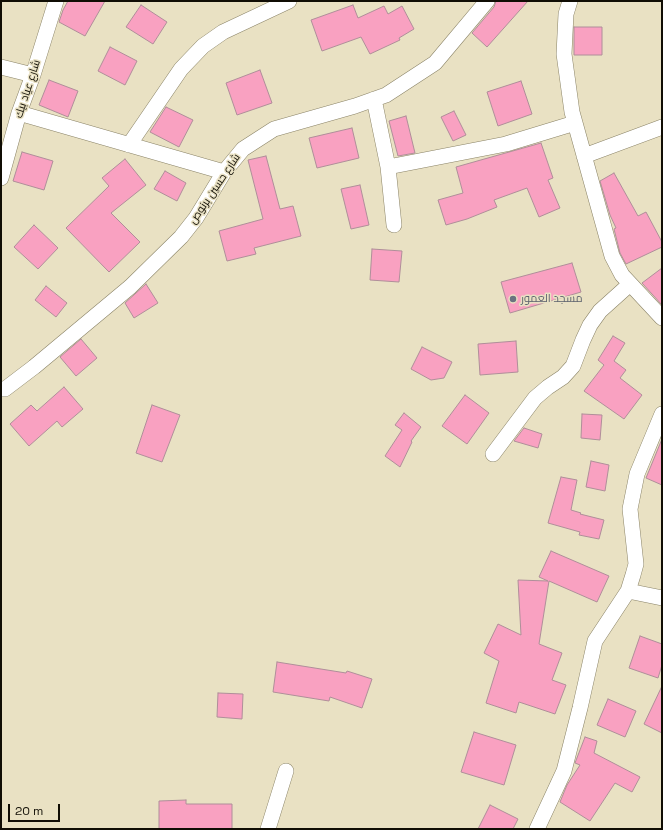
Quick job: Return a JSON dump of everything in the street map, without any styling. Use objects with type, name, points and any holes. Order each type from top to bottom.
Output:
[{"type":"street","name":"شارع عياد بيك","points":[[1,178],[19,114],[56,1]]},
{"type":"street","points":[[129,145],[181,69],[203,46],[223,32],[289,1]]},
{"type":"street","name":"شارع حسين برنوص","points":[[1,389],[5,389],[34,367],[130,287],[181,237],[196,218],[224,172],[243,149],[274,129],[355,106],[386,95],[435,63],[487,1]]},
{"type":"street","points":[[570,1],[566,14],[564,54],[572,112],[612,256],[622,275],[662,318]]},
{"type":"street","points":[[1,67],[33,75]]},
{"type":"street","points":[[374,99],[388,167],[394,224]]},
{"type":"street","points":[[19,114],[224,172]]},
{"type":"street","points":[[388,167],[506,144],[575,123]]},
{"type":"street","points":[[584,156],[662,127]]},
{"type":"street","points":[[493,454],[534,398],[563,377],[574,366],[590,325],[600,311],[630,284]]},
{"type":"street","points":[[538,829],[564,771],[595,640],[628,591],[636,564],[630,509],[637,474],[662,414]]},
{"type":"street","points":[[628,591],[662,598]]},
{"type":"street","points":[[268,829],[286,771]]},
{"type":"building","points":[[68,1],[105,1],[85,36],[59,22]]},
{"type":"building","points":[[496,1],[528,1],[487,47],[472,33],[494,7]]},
{"type":"building","points":[[141,5],[167,22],[153,44],[126,27]]},
{"type":"building","points":[[353,5],[358,18],[384,6],[388,14],[402,6],[414,29],[399,38],[400,40],[370,54],[361,37],[322,51],[311,20]]},
{"type":"building","points":[[574,27],[602,27],[602,55],[574,55]]},
{"type":"building","points":[[110,47],[137,61],[125,85],[98,71]]},
{"type":"building","points":[[260,70],[272,103],[237,115],[226,83]]},
{"type":"building","points":[[49,80],[78,91],[68,117],[39,105]]},
{"type":"building","points":[[521,81],[532,114],[498,126],[487,92]]},
{"type":"building","points":[[166,107],[193,120],[179,147],[150,132]]},
{"type":"building","points":[[454,111],[466,135],[453,141],[441,117]]},
{"type":"building","points":[[406,116],[415,153],[398,156],[389,121]]},
{"type":"building","points":[[352,128],[359,158],[317,168],[309,138]]},
{"type":"building","points":[[541,143],[553,178],[548,180],[560,208],[539,217],[527,188],[494,200],[497,207],[467,219],[446,225],[438,200],[463,193],[456,167]]},
{"type":"building","points":[[22,152],[53,161],[44,190],[13,181]]},
{"type":"building","points":[[266,156],[280,209],[293,206],[301,236],[254,248],[256,254],[227,261],[219,231],[263,219],[248,160]]},
{"type":"building","points":[[125,159],[146,185],[111,213],[140,242],[109,272],[66,228],[109,186],[102,178]]},
{"type":"building","points":[[165,171],[186,183],[177,201],[154,189]]},
{"type":"building","points":[[614,173],[638,216],[646,212],[662,242],[662,247],[626,264],[620,253],[614,229],[616,228],[610,215],[600,181]]},
{"type":"building","points":[[360,185],[369,225],[351,229],[341,189]]},
{"type":"building","points":[[34,225],[58,248],[38,269],[14,247]]},
{"type":"building","points":[[372,249],[402,251],[399,282],[370,280]]},
{"type":"building","points":[[572,263],[581,292],[510,313],[501,282]]},
{"type":"building","points":[[662,268],[662,305],[642,283]]},
{"type":"building","points":[[146,284],[158,303],[134,318],[125,303]]},
{"type":"building","points":[[46,286],[67,303],[56,317],[35,300]]},
{"type":"building","points":[[613,336],[625,343],[614,361],[626,370],[620,378],[642,395],[624,419],[584,391],[604,365],[598,360]]},
{"type":"building","points":[[81,339],[97,358],[76,376],[60,357]]},
{"type":"building","points":[[516,341],[518,372],[480,375],[478,344]]},
{"type":"building","points":[[422,347],[452,362],[444,378],[431,380],[411,369]]},
{"type":"building","points":[[64,387],[83,409],[62,427],[57,421],[29,446],[10,424],[31,405],[37,411]]},
{"type":"building","points":[[465,395],[489,413],[467,444],[442,426]]},
{"type":"building","points":[[152,405],[180,415],[162,462],[136,453]]},
{"type":"building","points":[[404,413],[421,427],[411,441],[412,442],[400,467],[385,456],[402,430],[395,425]]},
{"type":"building","points":[[582,414],[602,415],[600,440],[581,438]]},
{"type":"building","points":[[524,428],[542,434],[538,448],[514,441]]},
{"type":"building","points":[[662,439],[662,485],[646,478]]},
{"type":"building","points":[[591,461],[609,465],[605,491],[586,487]]},
{"type":"building","points":[[561,477],[577,480],[571,510],[581,513],[580,514],[604,520],[599,539],[579,535],[580,532],[548,523]]},
{"type":"building","points":[[551,551],[609,576],[597,602],[549,581],[539,644],[562,653],[552,680],[566,685],[555,714],[519,702],[516,713],[486,703],[499,661],[484,653],[498,624],[521,635],[518,580],[548,581],[539,577]]},
{"type":"building","points":[[640,636],[662,644],[662,665],[658,678],[629,668]]},
{"type":"building","points":[[277,662],[346,673],[347,671],[372,679],[362,708],[330,697],[329,701],[273,692]]},
{"type":"building","points":[[662,686],[662,733],[644,724]]},
{"type":"building","points":[[218,693],[243,694],[242,719],[217,717]]},
{"type":"building","points":[[608,699],[636,711],[625,737],[597,725]]},
{"type":"building","points":[[474,732],[516,745],[504,785],[461,772]]},
{"type":"building","points":[[585,737],[597,741],[594,753],[640,777],[632,792],[615,783],[590,821],[560,802],[567,785],[580,765],[575,763]]},
{"type":"building","points":[[186,800],[186,804],[232,804],[232,829],[159,829],[159,801]]},
{"type":"building","points":[[490,805],[518,819],[513,829],[478,829]]},
{"type":"place","name":"مسجد العمور","points":[[513,299]]}]
